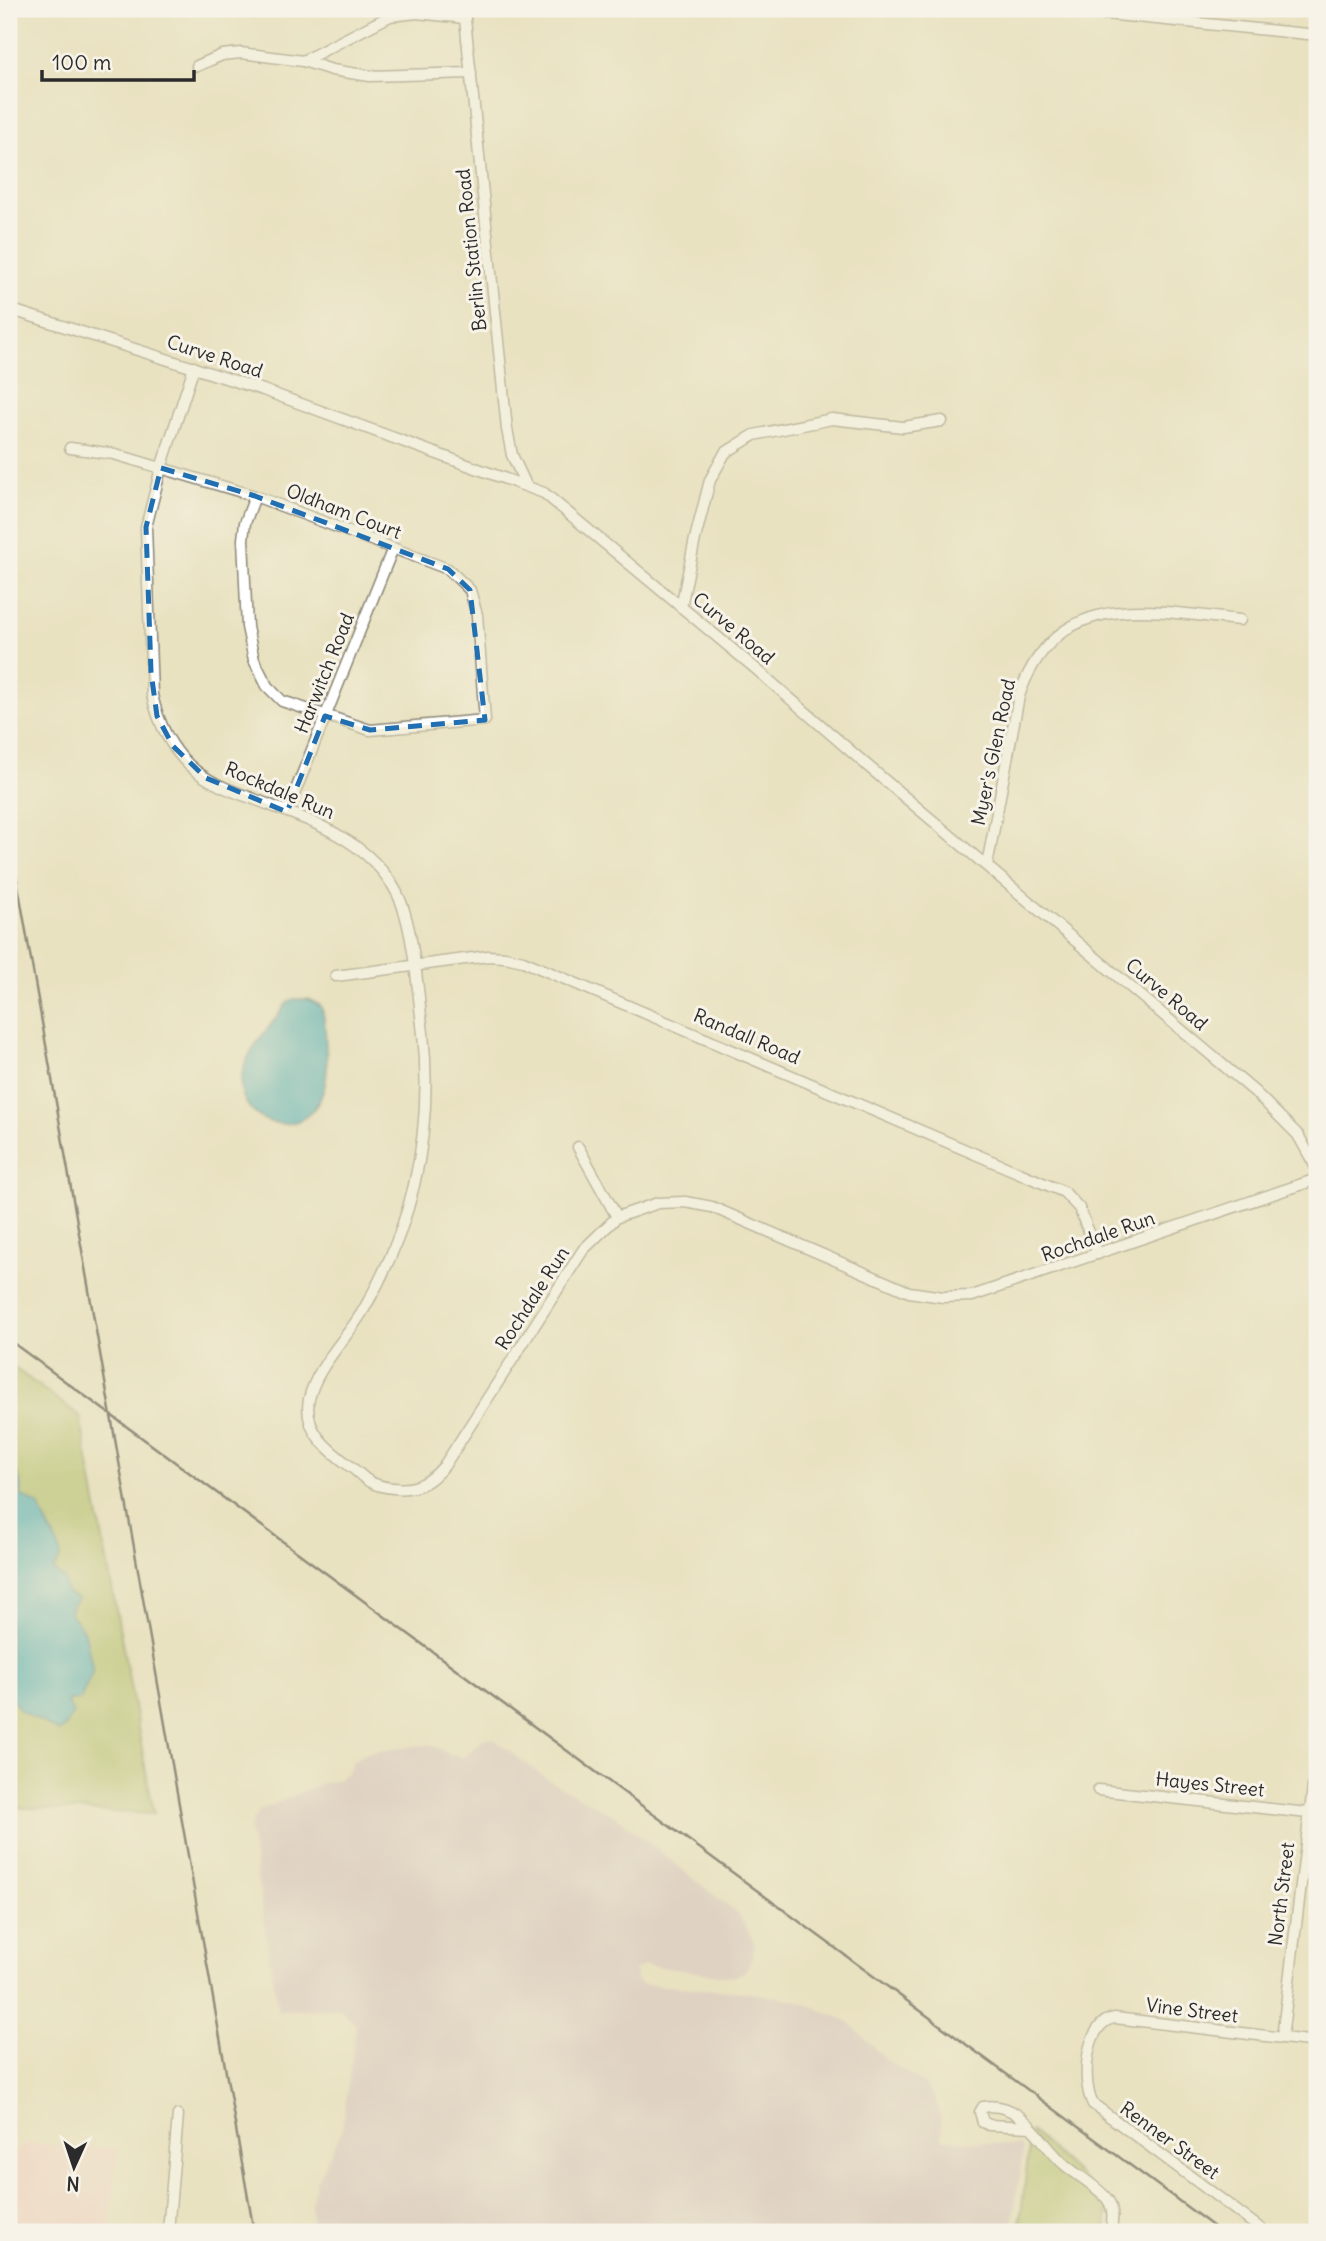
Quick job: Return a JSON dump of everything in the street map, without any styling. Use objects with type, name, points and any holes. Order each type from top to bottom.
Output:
[{"type":"street","points":[[1055,9],[1317,35]]},
{"type":"street","points":[[303,61],[390,16],[465,13]]},
{"type":"street","name":"Berlin Station Road","points":[[465,13],[507,429],[512,454],[526,485]]},
{"type":"street","points":[[197,66],[222,55],[241,53],[303,61],[332,70],[370,76],[471,73]]},
{"type":"street","name":"Curve Road","points":[[9,309],[194,367],[334,415],[544,493],[1271,1106],[1298,1135],[1317,1169]]},
{"type":"street","name":"Rockdale Run","points":[[194,367],[161,468],[146,527],[152,695],[157,716],[173,746],[188,765],[206,778],[343,836],[372,860],[386,876],[397,892],[408,924],[423,1036]]},
{"type":"street","points":[[681,607],[710,480],[725,453],[754,435],[832,418],[902,427],[942,421]]},
{"type":"street","name":"Oldham Court","points":[[70,448],[114,454],[255,496],[448,569],[470,590],[477,615],[485,720],[370,730],[325,716]]},
{"type":"street","points":[[255,496],[245,523],[243,539],[247,627],[254,660],[267,686],[282,701],[325,716]]},
{"type":"street","name":"Harwitch Road","points":[[287,812],[393,548]]},
{"type":"street","name":"Myer's Glen Road","points":[[987,865],[1019,696],[1034,663],[1045,648],[1073,625],[1108,612],[1142,610],[1240,620]]},
{"type":"street","name":"Randall Road","points":[[336,976],[488,956],[523,961],[1064,1192],[1079,1208],[1098,1254]]},
{"type":"street","name":"Rochdale Run","points":[[423,1036],[427,1105],[415,1186],[396,1246],[364,1310],[315,1381],[309,1402],[312,1424],[320,1443],[370,1482],[389,1488],[414,1487],[432,1479],[444,1466],[583,1250],[617,1217],[657,1203],[685,1202],[712,1208],[909,1292],[943,1297],[972,1296],[1317,1179]]},
{"type":"street","points":[[578,1147],[617,1217]]},
{"type":"street","name":"North Street","points":[[1282,2038],[1313,1813],[1317,1755]]},
{"type":"street","name":"Hayes Street","points":[[1098,1790],[1313,1813]]},
{"type":"street","name":"Vine Street","points":[[1088,2058],[1097,2027],[1102,2022],[1115,2018],[1317,2042]]},
{"type":"street","name":"Renner Street","points":[[1088,2058],[1086,2080],[1093,2104],[1265,2232]]},
{"type":"street","points":[[168,2232],[178,2115]]},
{"type":"street","points":[[1031,2127],[1062,2163],[1101,2193],[1111,2207],[1110,2232]]},
{"type":"highlighted area","points":[[161,468],[255,496],[448,569],[470,590],[485,720],[370,730],[325,716],[287,812],[206,778],[173,746],[157,716],[151,672],[146,527]]},
{"type":"shaded area","points":[[492,1738],[548,1780],[615,1816],[739,1915],[754,1942],[752,1959],[744,1972],[733,1977],[645,1965],[635,1970],[636,1979],[642,1984],[743,1992],[796,2000],[848,2021],[884,2058],[923,2084],[935,2098],[941,2120],[942,2139],[1022,2146],[1011,2232],[951,2232],[918,2227],[917,2232],[312,2232],[311,2204],[316,2182],[342,2130],[356,2024],[340,2009],[278,2010],[250,1831],[253,1820],[259,1811],[320,1784],[338,1780],[348,1772],[353,1761],[365,1753],[431,1744],[450,1755],[463,1757],[483,1740]]},
{"type":"shaded area","points":[[24,2143],[118,2149],[110,2232],[9,2232],[9,2176],[14,2169],[16,2151]]},
{"type":"green space","points":[[9,1364],[80,1416],[154,1814],[9,1807]]},
{"type":"green space","points":[[1031,2131],[1098,2193],[1108,2208],[1106,2232],[1019,2232]]},
{"type":"water","points":[[294,999],[308,999],[321,1006],[326,1048],[325,1083],[316,1106],[301,1120],[283,1124],[265,1120],[250,1109],[242,1092],[243,1071],[256,1044],[287,1003]]},
{"type":"water","points":[[9,1462],[20,1479],[21,1495],[38,1505],[60,1550],[60,1559],[53,1570],[64,1579],[67,1593],[78,1599],[72,1605],[70,1613],[85,1633],[93,1671],[80,1700],[69,1700],[73,1713],[59,1732],[20,1710],[9,1695]]},
{"type":"railway","points":[[9,834],[254,2232]]},
{"type":"railway","points":[[9,1340],[1221,2232]]}]
